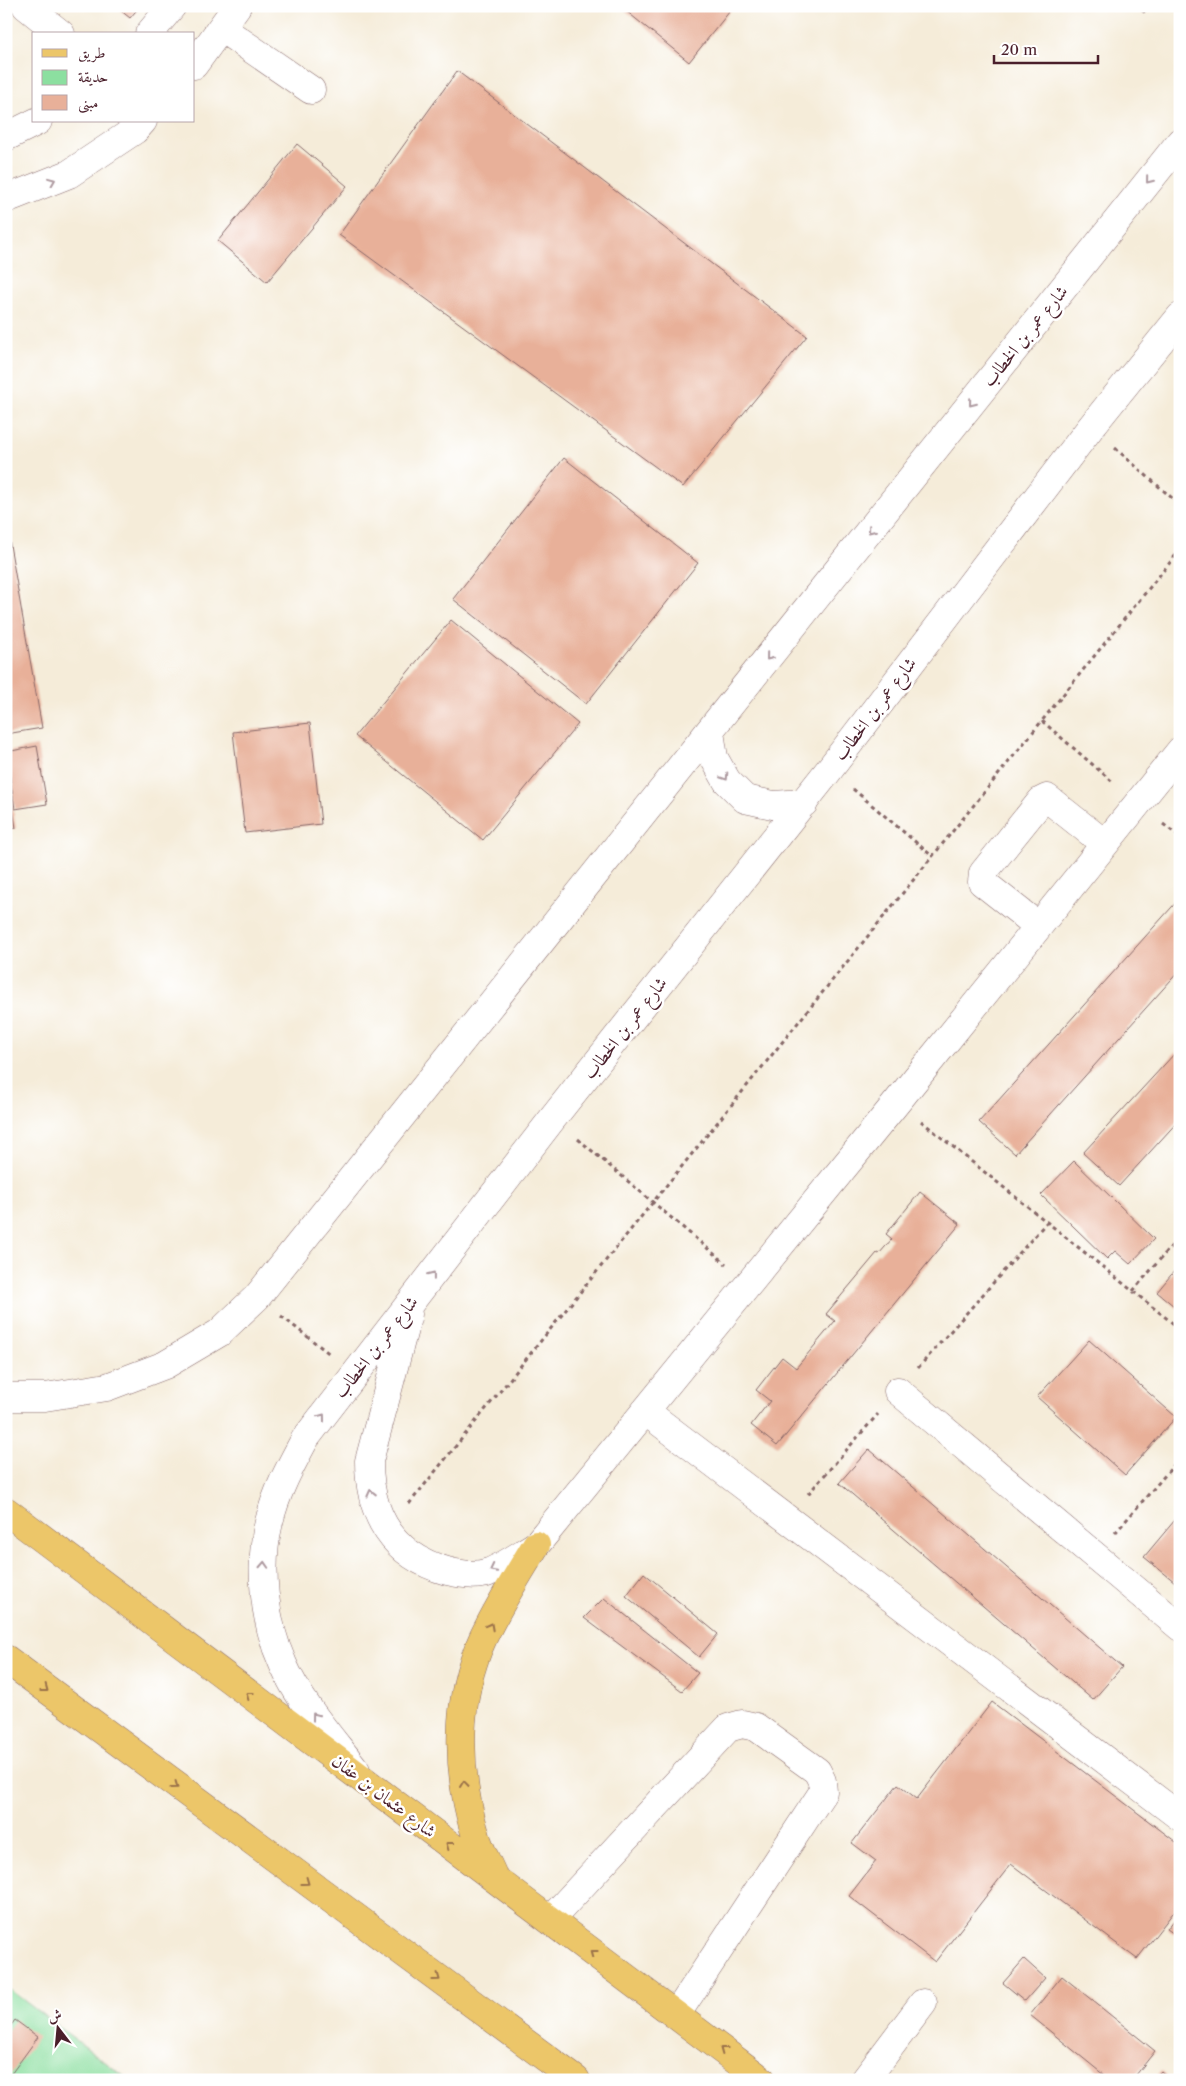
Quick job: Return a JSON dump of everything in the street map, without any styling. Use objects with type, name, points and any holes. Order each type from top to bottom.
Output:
[{"type":"main road","name":"شارع عثمان بن عفان","points":[[6,1511],[762,2080]]},
{"type":"main road","points":[[495,1880],[475,1834],[463,1786],[460,1736],[467,1687],[482,1640],[536,1545]]},
{"type":"main road","points":[[6,1660],[576,2080]]},
{"type":"street","points":[[26,6],[58,32]]},
{"type":"street","points":[[151,32],[172,6]]},
{"type":"street","points":[[195,64],[237,6]]},
{"type":"street","points":[[221,28],[312,90]]},
{"type":"street","points":[[6,136],[36,122]]},
{"type":"street","points":[[6,199],[69,174],[135,130],[142,122]]},
{"type":"street","name":"شارع عمر بن الخطاب","points":[[6,1397],[45,1398],[107,1387],[165,1365],[219,1333],[257,1297],[1180,142]]},
{"type":"street","name":"شارع عمر بن الخطاب","points":[[366,1783],[306,1705],[282,1663],[268,1617],[263,1570],[268,1523],[284,1479],[305,1439],[553,1118],[804,803],[1091,427],[1178,321]]},
{"type":"street","points":[[710,732],[714,758],[726,781],[745,799],[773,805],[804,803]]},
{"type":"street","points":[[411,1303],[368,1461],[369,1486],[373,1502],[387,1531],[407,1552],[423,1562],[459,1574],[488,1573],[536,1545],[1180,751]]},
{"type":"street","points":[[1038,926],[982,882],[981,879],[983,873],[1040,801],[1047,798],[1105,844]]},
{"type":"street","points":[[898,1392],[1180,1627]]},
{"type":"street","points":[[645,1411],[1180,1817]]},
{"type":"street","points":[[550,1920],[728,1728],[742,1724],[756,1727],[817,1771],[822,1781],[823,1792],[676,2015]]},
{"type":"street","points":[[865,2080],[923,2003]]},
{"type":"path","points":[[1091,427],[1180,505]]},
{"type":"path","points":[[387,1531],[1180,550]]},
{"type":"path","points":[[1042,721],[1137,803]]},
{"type":"path","points":[[829,770],[932,856]]},
{"type":"path","points":[[897,1102],[1180,1329]]},
{"type":"path","points":[[553,1118],[749,1284]]},
{"type":"path","points":[[1133,1292],[1180,1236]]},
{"type":"path","points":[[257,1297],[355,1374]]},
{"type":"path","points":[[1096,1556],[1180,1458]]},
{"type":"green space","points":[[6,1987],[129,2080],[6,2080]]},
{"type":"building","points":[[115,6],[140,6],[130,18]]},
{"type":"building","points":[[620,6],[734,6],[689,62]]},
{"type":"building","points":[[1135,6],[1150,6],[1144,13]]},
{"type":"building","points":[[457,71],[807,336],[683,487],[339,235]]},
{"type":"building","points":[[297,144],[347,186],[267,282],[218,241]]},
{"type":"building","points":[[564,458],[698,563],[586,704],[453,599]]},
{"type":"building","points":[[6,522],[42,728],[6,734]]},
{"type":"building","points":[[451,620],[578,724],[483,840],[355,736]]},
{"type":"building","points":[[310,723],[321,824],[245,833],[233,732]]},
{"type":"building","points":[[37,746],[47,804],[15,809],[6,752]]},
{"type":"building","points":[[9,787],[16,828],[6,830],[6,788]]},
{"type":"building","points":[[1180,898],[1180,970],[1015,1154],[979,1122]]},
{"type":"building","points":[[1176,1052],[1180,1056],[1180,1119],[1119,1186],[1083,1153]]},
{"type":"building","points":[[1074,1161],[1154,1239],[1130,1264],[1115,1251],[1107,1259],[1041,1195]]},
{"type":"building","points":[[920,1192],[960,1224],[777,1446],[751,1425],[770,1401],[756,1390],[782,1357],[796,1368],[835,1321],[826,1314],[877,1253],[879,1254],[892,1239],[886,1234]]},
{"type":"building","points":[[1180,1264],[1180,1311],[1157,1292]]},
{"type":"building","points":[[1089,1340],[1176,1417],[1125,1475],[1037,1397]]},
{"type":"building","points":[[869,1449],[1122,1667],[1093,1700],[839,1483]]},
{"type":"building","points":[[1180,1514],[1180,1586],[1144,1557]]},
{"type":"building","points":[[644,1573],[718,1634],[699,1657],[626,1596]]},
{"type":"building","points":[[604,1598],[698,1673],[682,1691],[584,1618]]},
{"type":"building","points":[[992,1702],[1180,1845],[1180,1904],[1137,1959],[1011,1864],[935,1962],[849,1896],[876,1861],[852,1843],[898,1784],[917,1799]]},
{"type":"building","points":[[1180,1913],[1180,1938],[1167,1929]]},
{"type":"building","points":[[1024,1959],[1045,1978],[1025,2001],[1003,1983]]},
{"type":"building","points":[[1062,1976],[1155,2051],[1132,2080],[1110,2080],[1030,2015]]},
{"type":"building","points":[[15,2020],[38,2037],[11,2074],[6,2070],[6,2032]]},
{"type":"building","points":[[1161,2071],[1171,2080],[1153,2080]]}]
